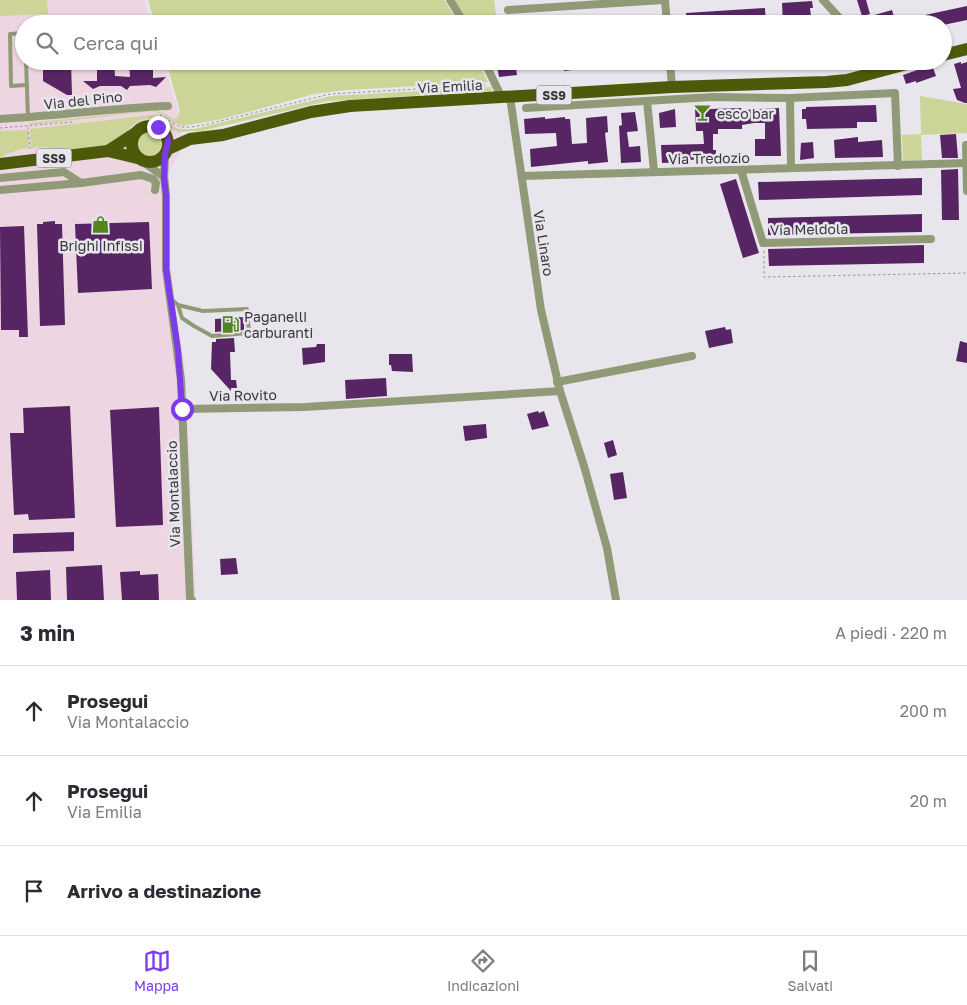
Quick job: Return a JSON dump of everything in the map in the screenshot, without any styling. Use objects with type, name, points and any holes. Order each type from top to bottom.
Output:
[{"type":"main road","points":[[952,53],[967,49]]},
{"type":"main road","name":"Via Emilia","points":[[108,151],[145,126],[158,127],[163,131],[190,138],[224,135],[311,112],[350,106],[672,87],[714,91],[847,80],[870,70]]},
{"type":"main road","points":[[163,131],[167,136],[167,152]]},
{"type":"main road","points":[[134,134],[131,146],[140,159]]},
{"type":"main road","name":"Via Emilia","points":[[0,164],[108,151],[155,162],[190,138]]},
{"type":"street","points":[[450,0],[459,15]]},
{"type":"street","points":[[508,10],[664,0],[666,15]]},
{"type":"street","points":[[824,0],[837,15]]},
{"type":"street","name":"Via Linaro","points":[[488,70],[496,85],[506,98],[522,176],[541,310],[557,382],[600,521],[616,600]]},
{"type":"street","points":[[671,70],[672,87]]},
{"type":"street","points":[[847,80],[849,94],[895,93],[898,166]]},
{"type":"street","name":"Via Emilia","points":[[526,108],[648,101],[714,91],[790,98],[849,94]]},
{"type":"street","points":[[790,98],[791,168]]},
{"type":"street","points":[[648,101],[654,171]]},
{"type":"street","name":"Via del Pino","points":[[0,119],[168,106]]},
{"type":"street","points":[[966,145],[967,191]]},
{"type":"street","name":"Via Montalaccio","points":[[167,152],[164,177],[166,195],[166,269],[178,356],[182,409],[190,599]]},
{"type":"street","points":[[140,159],[164,177]]},
{"type":"street","name":"Via Tredozio","points":[[522,176],[967,163]]},
{"type":"street","name":"Via Meldola","points":[[741,170],[763,243],[931,239]]},
{"type":"street","points":[[0,178],[64,172],[80,183]]},
{"type":"street","points":[[0,190],[80,183],[141,175],[149,176],[156,183],[155,190]]},
{"type":"street","points":[[23,176],[25,188]]},
{"type":"street","points":[[557,382],[692,356]]},
{"type":"street","name":"Via Rovito","points":[[182,409],[305,406],[560,391]]},
{"type":"lane","points":[[15,34],[10,34],[11,86],[26,85]]},
{"type":"lane","points":[[26,70],[28,118]]},
{"type":"lane","points":[[170,298],[178,306],[182,318],[212,336],[249,333],[247,309],[203,311],[178,306]]},
{"type":"path","points":[[157,114],[184,128],[204,125],[330,94],[496,85]]},
{"type":"path","points":[[0,128],[76,122]]},
{"type":"path","points":[[28,127],[30,149]]},
{"type":"path","points":[[763,243],[764,277],[967,272]]},
{"type":"shaded area","points":[[0,0],[145,0],[149,15],[15,15],[15,70],[166,70],[182,123],[181,151],[169,172],[170,281],[184,359],[196,600],[0,600]]},
{"type":"green space","points":[[0,0],[47,0],[48,14],[0,16]]},
{"type":"green space","points":[[148,0],[444,0],[454,15],[152,15]]},
{"type":"green space","points":[[454,0],[494,0],[496,15],[464,15]]},
{"type":"green space","points":[[169,70],[482,70],[488,82],[346,90],[314,94],[222,119],[183,126],[175,123],[165,115],[153,111],[30,125],[29,123],[154,110],[177,119],[180,111]]},
{"type":"green space","points":[[492,87],[491,91],[328,101],[201,131],[178,132],[156,119],[148,118],[131,126],[124,136],[111,145],[61,152],[61,149],[31,148],[30,129],[152,115],[163,118],[178,129],[194,129],[331,96]]},
{"type":"green space","points":[[920,96],[967,104],[967,133],[921,135],[922,160],[903,161],[902,135],[921,134]]},
{"type":"green space","points":[[28,130],[29,148],[0,157],[0,131]]},
{"type":"green space","points":[[148,131],[157,135],[161,144],[157,153],[148,157],[139,153],[135,144],[139,135]]},
{"type":"building","points":[[857,0],[866,0],[870,14],[862,15]]},
{"type":"building","points":[[812,1],[813,8],[810,8],[811,15],[783,15],[782,3]]},
{"type":"building","points":[[967,6],[967,20],[952,23],[952,15],[925,15]]},
{"type":"building","points":[[765,8],[765,15],[686,15],[686,13]]},
{"type":"building","points":[[892,10],[893,15],[874,15]]},
{"type":"building","points":[[961,62],[961,64],[967,62],[967,103],[957,100],[953,89],[961,88],[954,64]]},
{"type":"building","points":[[43,70],[71,70],[72,95],[67,95],[43,81]]},
{"type":"building","points":[[97,70],[115,70],[115,76],[130,77],[130,70],[153,70],[153,78],[166,77],[156,87],[150,85],[130,86],[127,90],[121,86],[100,86],[93,89],[83,81],[97,81]]},
{"type":"building","points":[[498,70],[516,70],[517,75],[499,77]]},
{"type":"building","points":[[918,70],[934,70],[936,76],[916,83],[916,81],[906,84],[903,75]]},
{"type":"building","points":[[876,105],[877,122],[857,122],[857,128],[807,129],[806,119],[802,119],[802,109],[806,109],[806,107]]},
{"type":"building","points":[[695,107],[710,107],[710,109],[741,108],[742,110],[779,108],[781,156],[755,156],[755,139],[765,139],[765,123],[754,123],[742,125],[742,129],[718,129],[718,134],[713,134],[713,150],[716,150],[716,159],[662,163],[661,145],[704,144],[703,131],[696,131]]},
{"type":"building","points":[[675,109],[676,127],[660,128],[659,113]]},
{"type":"building","points":[[635,112],[638,131],[627,132],[629,147],[640,146],[641,162],[621,163],[619,126],[622,125],[621,113]]},
{"type":"building","points":[[607,116],[608,132],[605,133],[608,162],[588,164],[588,161],[531,167],[530,149],[557,146],[556,133],[525,134],[524,119],[565,117],[565,119],[570,119],[572,144],[587,143],[586,118]]},
{"type":"building","points":[[956,134],[958,158],[942,158],[940,135]]},
{"type":"building","points":[[858,137],[858,142],[882,140],[883,157],[835,158],[834,140]]},
{"type":"building","points":[[813,142],[814,158],[800,160],[801,143]]},
{"type":"building","points":[[958,169],[959,220],[942,220],[941,170]]},
{"type":"building","points":[[922,178],[922,195],[759,200],[758,182]]},
{"type":"building","points":[[736,179],[759,253],[743,258],[720,184]]},
{"type":"building","points":[[922,214],[922,232],[768,235],[768,218]]},
{"type":"building","points":[[55,221],[55,224],[62,224],[65,325],[40,326],[37,224]]},
{"type":"building","points":[[149,222],[152,289],[78,293],[75,224]]},
{"type":"building","points":[[24,226],[28,337],[19,337],[19,330],[1,330],[0,227]]},
{"type":"building","points":[[924,245],[924,263],[769,266],[768,249]]},
{"type":"building","points":[[244,317],[244,330],[215,332],[215,319]]},
{"type":"building","points":[[725,327],[726,330],[731,329],[733,343],[709,348],[705,331]]},
{"type":"building","points":[[234,338],[235,352],[230,352],[231,380],[236,380],[237,388],[231,388],[231,391],[211,369],[212,342],[216,342],[216,339]]},
{"type":"building","points":[[960,341],[967,343],[967,363],[956,361]]},
{"type":"building","points":[[317,344],[325,344],[325,362],[303,365],[302,348],[316,347]]},
{"type":"building","points":[[389,354],[412,354],[413,372],[392,371],[391,365],[389,365]]},
{"type":"building","points":[[386,378],[387,396],[346,399],[345,380]]},
{"type":"building","points":[[70,406],[75,518],[29,520],[28,514],[14,515],[10,433],[24,433],[23,408]]},
{"type":"building","points":[[159,407],[163,525],[116,527],[110,410]]},
{"type":"building","points":[[538,411],[539,413],[544,411],[549,426],[532,430],[527,414]]},
{"type":"building","points":[[486,424],[487,438],[465,441],[463,426]]},
{"type":"building","points":[[613,440],[617,455],[608,458],[604,443]]},
{"type":"building","points":[[623,472],[627,498],[614,500],[610,474]]},
{"type":"building","points":[[74,532],[74,551],[13,553],[13,534]]},
{"type":"building","points":[[236,558],[238,574],[221,575],[220,559]]},
{"type":"building","points":[[102,565],[104,600],[67,600],[66,567]]},
{"type":"building","points":[[50,570],[51,600],[17,600],[16,572]]},
{"type":"building","points":[[140,571],[140,575],[158,574],[159,600],[122,600],[120,572]]},
{"type":"place","name":"esco bar","points":[[703,113]]},
{"type":"place","name":"Brighi Infissi","points":[[101,225]]},
{"type":"place","name":"Paganelli carburanti","points":[[230,324]]},
{"type":"route","points":[[158,127],[167,136],[168,142],[168,149],[165,155],[164,177],[166,187],[166,269],[178,350],[182,409]]}]
